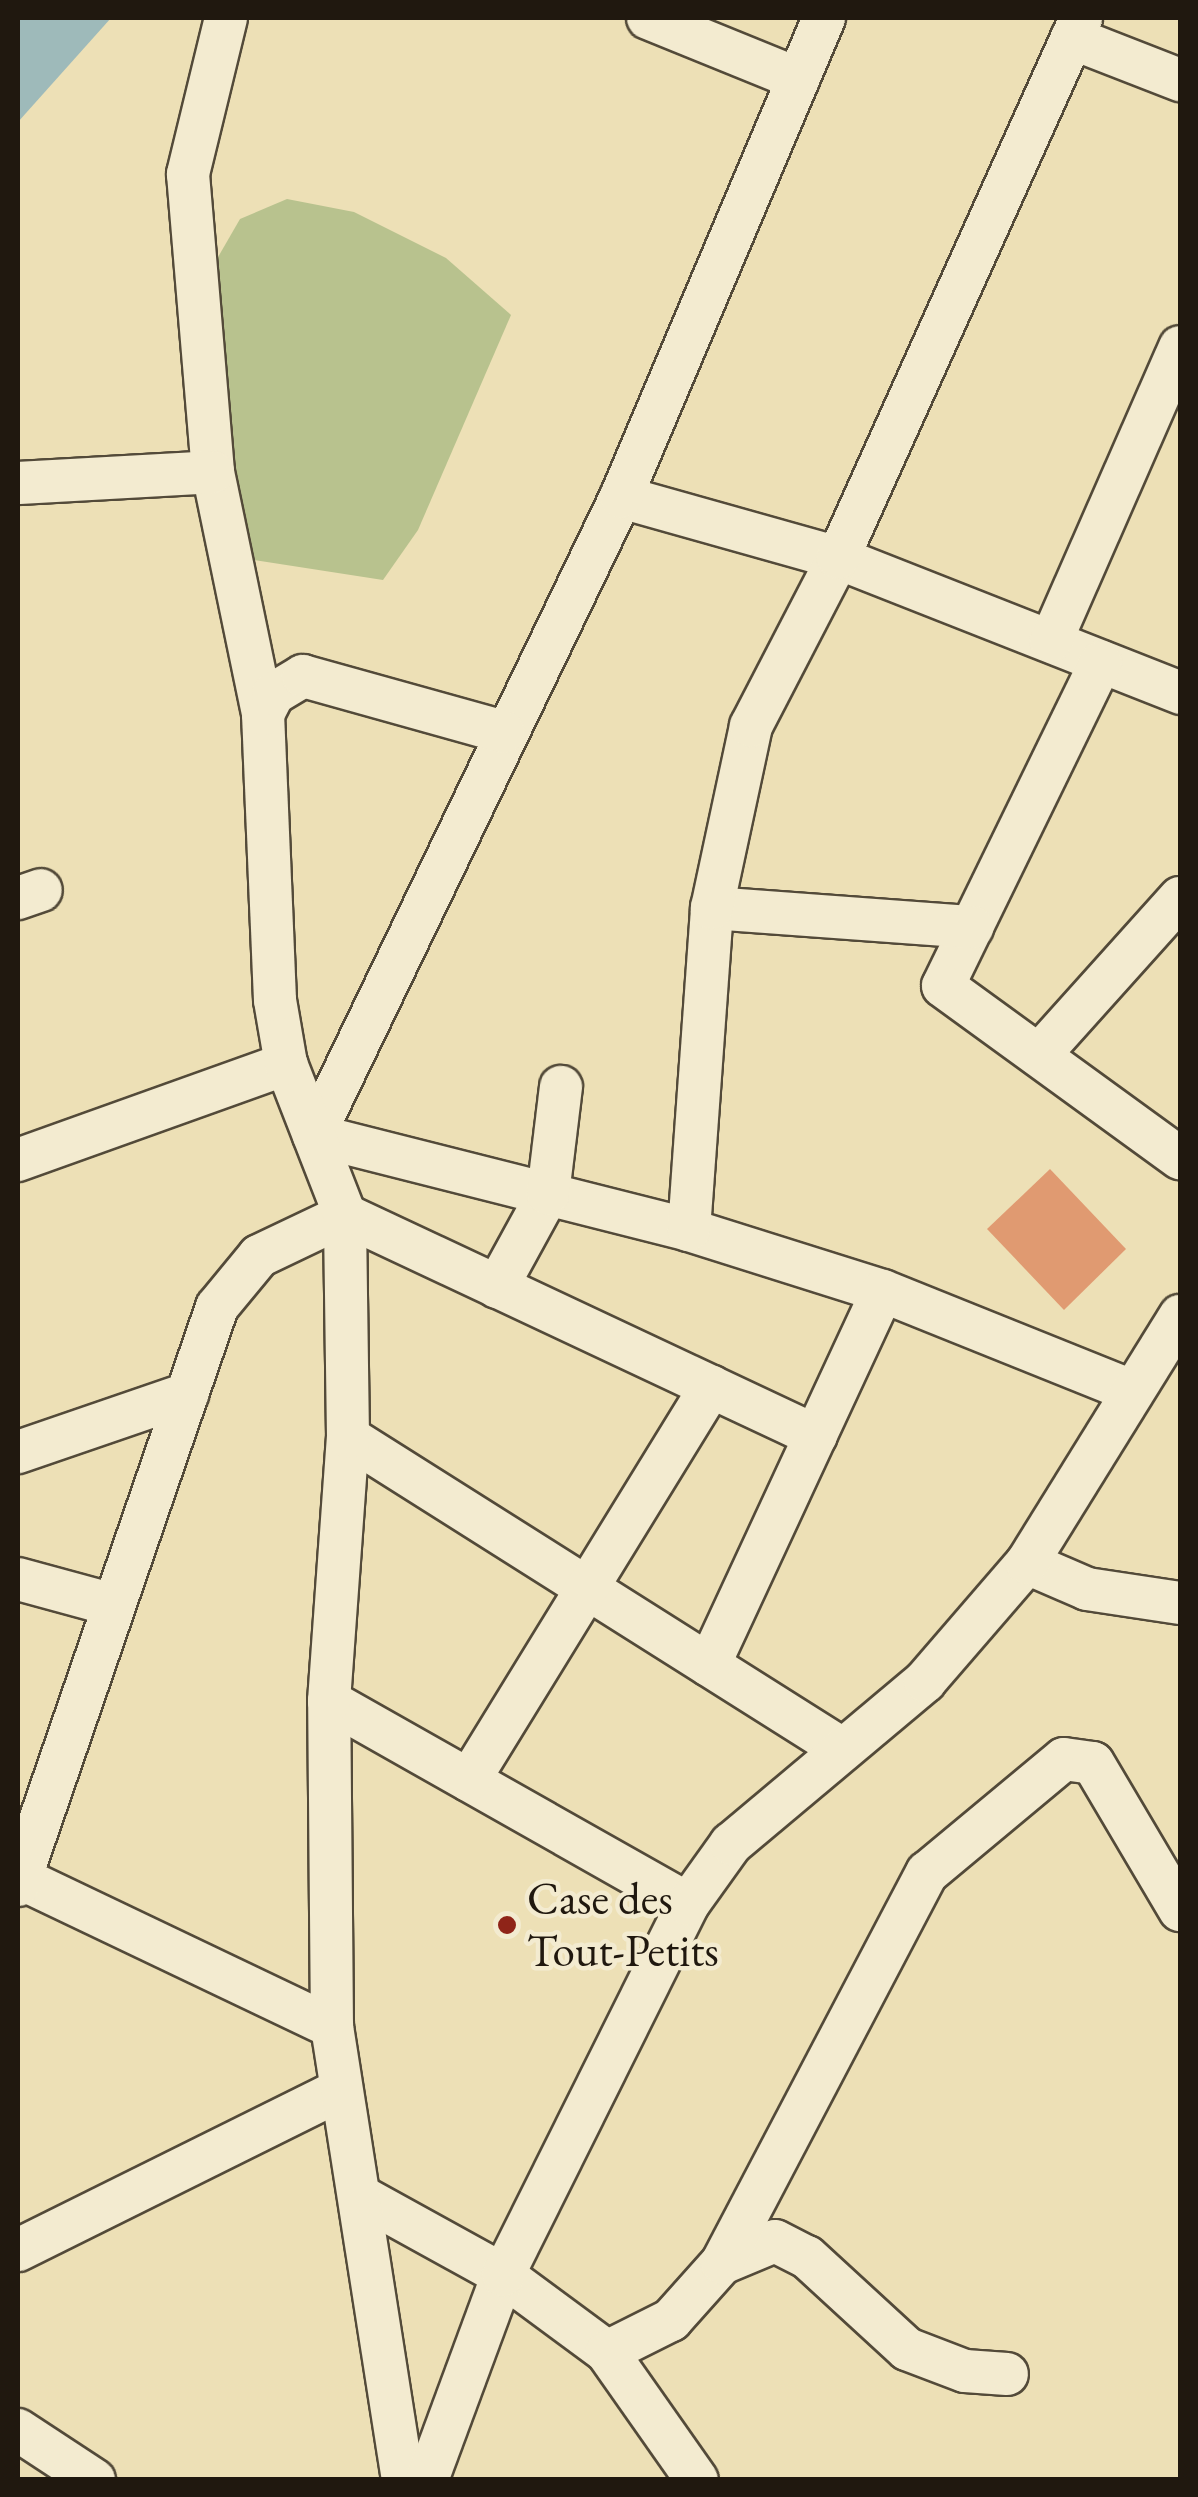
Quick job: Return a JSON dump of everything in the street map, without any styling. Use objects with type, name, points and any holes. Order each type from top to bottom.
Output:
[{"type":"street","points":[[226,18],[188,174],[214,472],[263,714],[274,981],[286,1064],[345,1215],[348,1437],[329,1701],[332,2027],[338,2090],[360,2196],[403,2480]]},
{"type":"street","points":[[648,18],[798,79]]},
{"type":"street","points":[[314,1135],[503,732],[621,496],[824,18]]},
{"type":"street","points":[[689,1230],[712,908],[751,726],[838,558],[1076,28],[1180,80]]},
{"type":"street","points":[[1052,641],[1180,348]]},
{"type":"street","points":[[18,483],[214,472]]},
{"type":"street","points":[[621,496],[838,558],[1180,693]]},
{"type":"street","points":[[1102,662],[943,986],[1180,1158]]},
{"type":"street","points":[[263,714],[273,694],[303,676],[503,732]]},
{"type":"street","points":[[1039,1055],[1180,898]]},
{"type":"street","points":[[712,908],[972,927]]},
{"type":"street","points":[[18,1160],[286,1064]]},
{"type":"street","points":[[497,1287],[548,1194],[561,1087]]},
{"type":"street","points":[[314,1135],[689,1230],[883,1291],[1127,1389]]},
{"type":"street","points":[[345,1215],[816,1436]]},
{"type":"street","points":[[332,2027],[18,1880],[217,1308],[259,1256],[345,1215]]},
{"type":"street","points":[[709,1664],[883,1291]]},
{"type":"street","points":[[427,2480],[503,2274],[688,1904],[731,1844],[839,1746],[926,1681],[1027,1563],[1127,1389],[1180,1316]]},
{"type":"street","points":[[468,1780],[711,1386]]},
{"type":"street","points":[[18,1452],[187,1394]]},
{"type":"street","points":[[348,1437],[839,1746]]},
{"type":"street","points":[[1027,1563],[1087,1589],[1180,1603]]},
{"type":"street","points":[[18,1579],[114,1605]]},
{"type":"street","points":[[329,1701],[688,1904]]},
{"type":"street","points":[[607,2352],[671,2320],[722,2263],[927,1873],[1064,1758],[1093,1763],[1180,1910]]},
{"type":"street","points":[[18,2250],[338,2090]]},
{"type":"street","points":[[360,2196],[503,2274],[607,2352],[697,2480]]},
{"type":"street","points":[[722,2263],[774,2241],[807,2257],[907,2348],[965,2371],[1007,2374]]},
{"type":"street","points":[[18,2430],[94,2480]]},
{"type":"green space","points":[[287,199],[354,212],[446,258],[511,315],[418,530],[383,580],[229,556],[210,271],[240,219]]},
{"type":"water","points":[[18,18],[111,18],[18,122]]},
{"type":"building","points":[[1050,1169],[1126,1249],[1064,1310],[987,1229]]},
{"type":"place","name":"Case des Tout-Petits","points":[[507,1925]]}]
